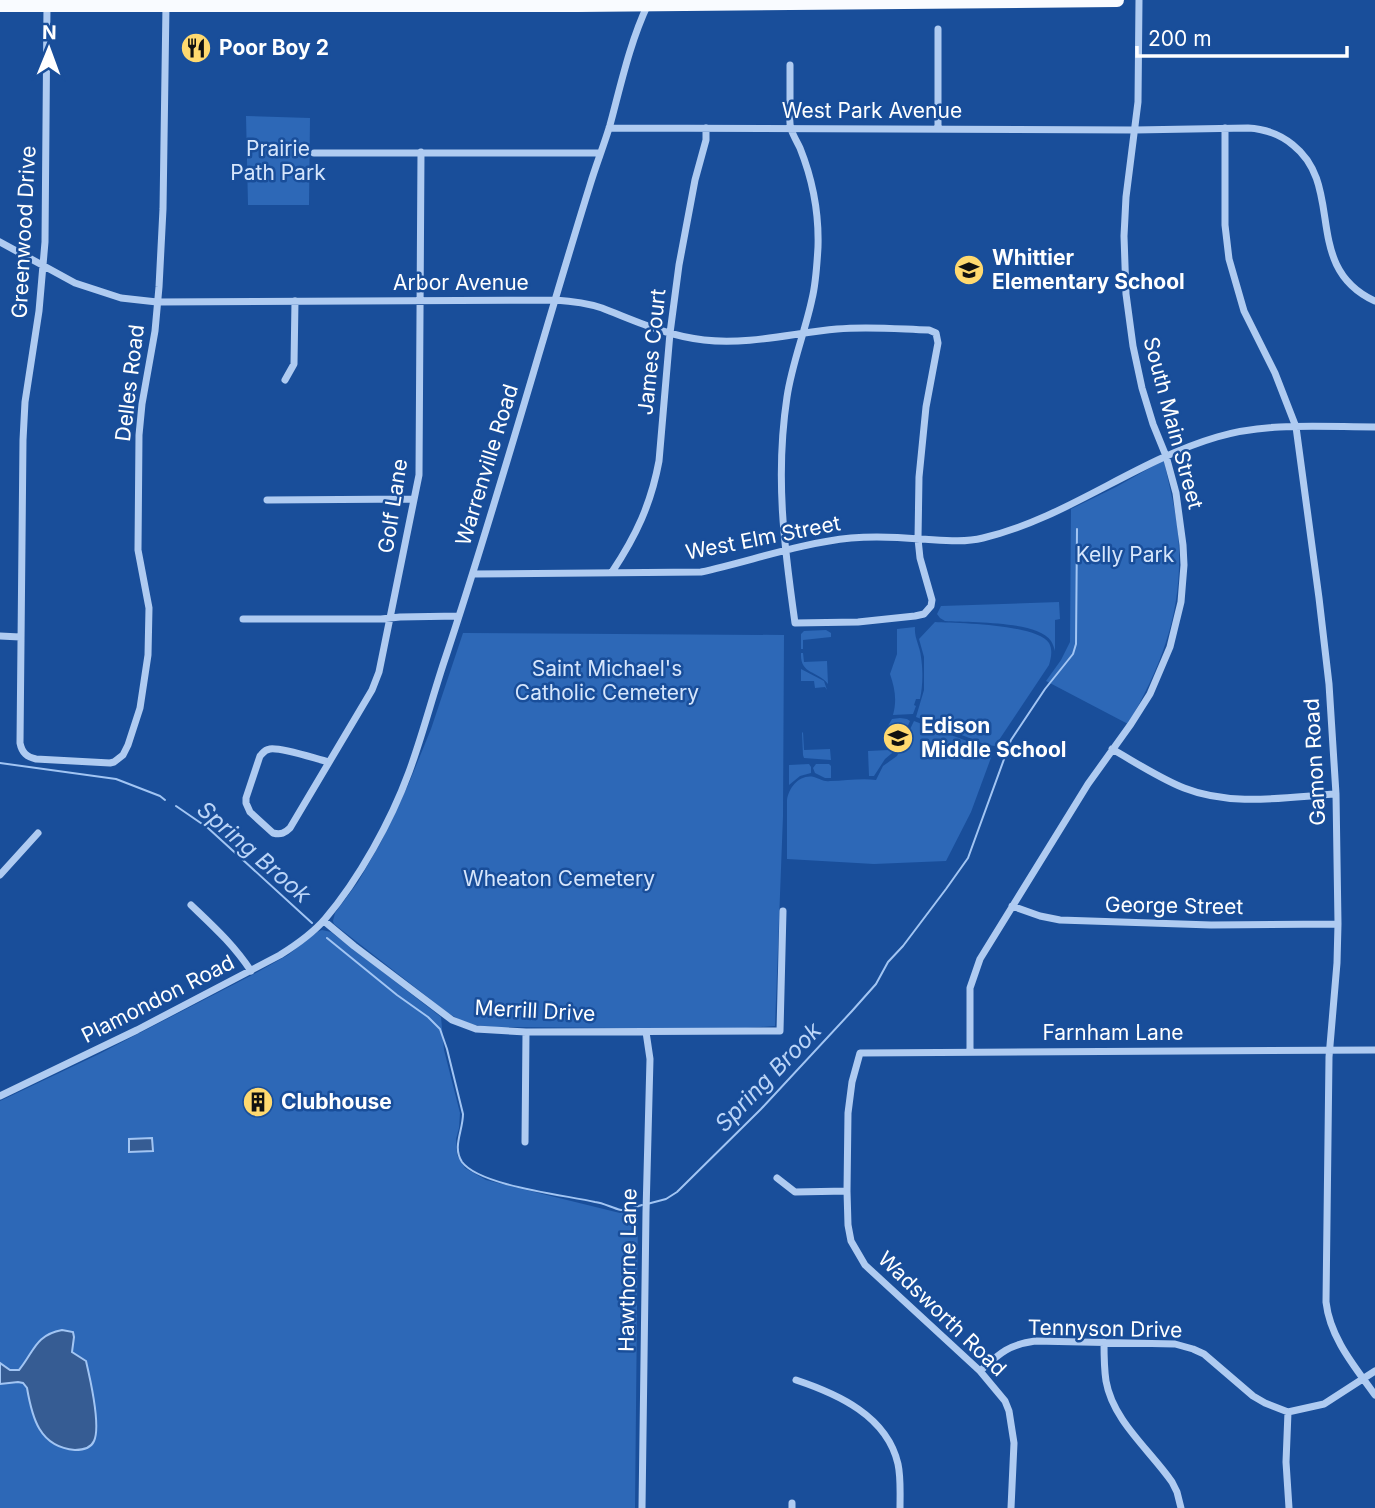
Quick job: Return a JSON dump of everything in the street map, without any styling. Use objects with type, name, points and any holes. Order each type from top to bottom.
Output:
[{"type":"main road","points":[[0,5],[1117,0]]},
{"type":"street","name":"South Main Street","points":[[970,1051],[970,996],[972,978],[980,959],[1088,784],[1154,686],[1167,655],[1178,616],[1183,584],[1183,545],[1176,493],[1142,388],[1127,303],[1124,236],[1139,86],[1139,0]]},
{"type":"street","name":"Delles Road","points":[[24,753],[36,759],[110,764],[119,759],[128,745],[137,719],[147,666],[149,608],[138,550],[139,435],[155,331],[162,222],[160,3]]},
{"type":"street","name":"Warrenville Road","points":[[324,921],[363,866],[402,791],[416,753],[473,574],[631,49],[648,4]]},
{"type":"street","name":"Greenwood Drive","points":[[24,753],[20,743],[20,637],[24,418],[46,243],[47,5]]},
{"type":"street","points":[[938,29],[938,129]]},
{"type":"street","points":[[790,65],[791,128],[810,180],[818,245],[815,287],[791,374],[783,421],[780,470],[784,550],[795,623],[858,622],[924,614],[931,606],[932,600],[920,558],[918,538]]},
{"type":"street","name":"West Park Avenue","points":[[609,128],[1264,130],[1282,137],[1301,151],[1320,187],[1328,240],[1336,265],[1350,286],[1375,301]]},
{"type":"street","name":"James Court","points":[[612,572],[642,521],[656,479],[670,333],[681,253],[706,140],[706,128]]},
{"type":"street","name":"Gamon Road","points":[[1225,128],[1225,217],[1231,267],[1244,311],[1275,373],[1296,427],[1324,641],[1336,794],[1338,924],[1331,1050],[1327,1310],[1338,1340],[1375,1395]]},
{"type":"street","name":"Golf Lane","points":[[329,762],[274,748],[264,751],[246,797],[250,812],[274,833],[282,834],[290,828],[372,690],[379,672],[419,475],[421,152]]},
{"type":"street","points":[[314,153],[600,153]]},
{"type":"street","name":"Arbor Avenue","points":[[0,242],[75,283],[121,298],[157,302],[555,300],[592,305],[652,328],[686,337],[728,342],[860,328],[929,330],[936,333],[938,343],[922,433],[918,538]]},
{"type":"street","points":[[285,380],[293,364],[295,301]]},
{"type":"street","name":"West Elm Street","points":[[473,574],[701,572],[784,550],[851,538],[956,541],[986,537],[1065,507],[1166,456],[1228,434],[1253,429],[1375,427]]},
{"type":"street","points":[[267,500],[414,499]]},
{"type":"street","points":[[243,619],[459,616]]},
{"type":"street","points":[[0,636],[20,637]]},
{"type":"street","points":[[1112,749],[1178,785],[1216,797],[1248,799],[1336,794]]},
{"type":"street","points":[[0,875],[38,834]]},
{"type":"street","points":[[191,905],[228,940],[251,971]]},
{"type":"street","name":"George Street","points":[[1012,906],[1060,920],[1199,925],[1338,924]]},
{"type":"street","name":"Merrill Drive","points":[[324,921],[452,1020],[477,1029],[526,1032],[780,1031],[783,911]]},
{"type":"street","name":"Plamondon Road","points":[[0,1096],[251,971],[298,943],[324,921]]},
{"type":"street","points":[[525,1142],[526,1032]]},
{"type":"street","name":"Hawthorne Lane","points":[[642,1508],[650,1059],[646,1032]]},
{"type":"street","name":"Farnham Lane","points":[[857,1061],[860,1052],[869,1051],[1375,1050]]},
{"type":"street","name":"Wadsworth Road","points":[[857,1061],[848,1113],[846,1191],[849,1233],[864,1265],[980,1371],[1005,1401],[1013,1430],[1011,1508]]},
{"type":"street","points":[[777,1178],[795,1192],[846,1191]]},
{"type":"street","name":"Tennyson Drive","points":[[980,1371],[1001,1351],[1035,1341],[1169,1343],[1193,1349],[1213,1360],[1253,1396],[1288,1412]]},
{"type":"street","points":[[1104,1342],[1106,1381],[1115,1407],[1172,1482],[1181,1508]]},
{"type":"street","points":[[1289,1508],[1286,1462],[1288,1412],[1324,1404],[1375,1371]]},
{"type":"street","points":[[796,1380],[843,1399],[879,1426],[897,1461],[900,1508]]},
{"type":"green space","name":"Prairie Path Park","points":[[246,116],[310,118],[309,205],[248,205]]},
{"type":"green space","name":"Kelly Park","points":[[1164,460],[1177,524],[1179,552],[1175,604],[1163,652],[1128,724],[1046,681],[1070,642],[1071,509]]},
{"type":"green space","points":[[1059,602],[1060,619],[1055,620],[1055,651],[1051,641],[1031,629],[1001,624],[945,621],[937,614],[941,606]]},
{"type":"green space","points":[[935,622],[1013,628],[1041,637],[1049,643],[1049,665],[995,746],[916,717],[924,690],[924,657],[919,639]]},
{"type":"green space","points":[[915,627],[922,667],[920,699],[916,699],[913,714],[893,715],[895,694],[890,674],[897,654],[897,629]]},
{"type":"green space","points":[[826,630],[831,633],[831,637],[803,640],[801,649],[801,634],[804,631]]},
{"type":"green space","name":"Wheaton Cemetery","points":[[463,633],[784,635],[783,816],[775,1026],[732,1029],[475,1025],[448,1013],[334,924],[335,913],[358,882],[381,842],[409,783],[431,729]]},
{"type":"green space","points":[[801,653],[804,662],[827,661],[828,684],[806,669]]},
{"type":"green space","points":[[801,669],[824,681],[827,690],[825,687],[815,688],[814,681],[801,681]]},
{"type":"green space","points":[[892,719],[910,721],[906,730],[903,729],[904,734],[898,748],[885,759],[874,776],[869,776],[868,751],[889,750],[888,726]]},
{"type":"green space","points":[[914,721],[988,749],[992,755],[971,812],[946,861],[874,864],[787,859],[787,800],[796,782],[809,777],[824,781],[876,780],[883,766],[897,756]]},
{"type":"green space","points":[[803,732],[804,750],[830,749],[831,760],[804,758]]},
{"type":"green space","points":[[809,764],[811,773],[800,776],[789,785],[789,765]]},
{"type":"green space","points":[[816,764],[829,764],[831,778],[815,773],[813,768]]},
{"type":"green space","points":[[322,930],[331,932],[441,1017],[444,1050],[460,1113],[456,1139],[457,1155],[465,1168],[486,1180],[620,1213],[638,1210],[635,1508],[0,1508],[0,1101],[99,1054],[254,974],[288,955]]},
{"type":"shaded area","points":[[152,1138],[153,1151],[129,1152],[129,1139]]},
{"type":"shaded area","points":[[62,1330],[73,1332],[72,1352],[86,1361],[94,1402],[94,1441],[89,1447],[80,1450],[63,1448],[45,1437],[35,1420],[27,1388],[23,1383],[0,1384],[0,1363],[10,1370],[19,1370],[40,1340]]},
{"type":"waterway","name":"Spring Brook","points":[[647,1204],[666,1199],[677,1192],[761,1109],[852,1011],[876,984],[888,962],[903,946],[968,858],[1011,740],[1045,689],[1073,654],[1076,644],[1077,529]]},
{"type":"waterway","name":"Spring Brook","points":[[0,763],[116,779],[165,800]]},
{"type":"waterway","name":"Spring Brook","points":[[176,806],[208,828],[312,923]]},
{"type":"waterway","name":"Spring Brook","points":[[327,938],[440,1029],[463,1114],[458,1145],[462,1162],[486,1177],[544,1193],[621,1210],[642,1205]]},
{"type":"place","name":"Poor Boy 2","points":[[196,48]]},
{"type":"place","name":"Whittier Elementary School","points":[[969,270]]},
{"type":"place","name":"Edison Middle School","points":[[898,738]]},
{"type":"place","name":"Clubhouse","points":[[258,1102]]},
{"type":"park label","name":"Saint Michael's Catholic Cemetery","points":[[607,681]]}]
